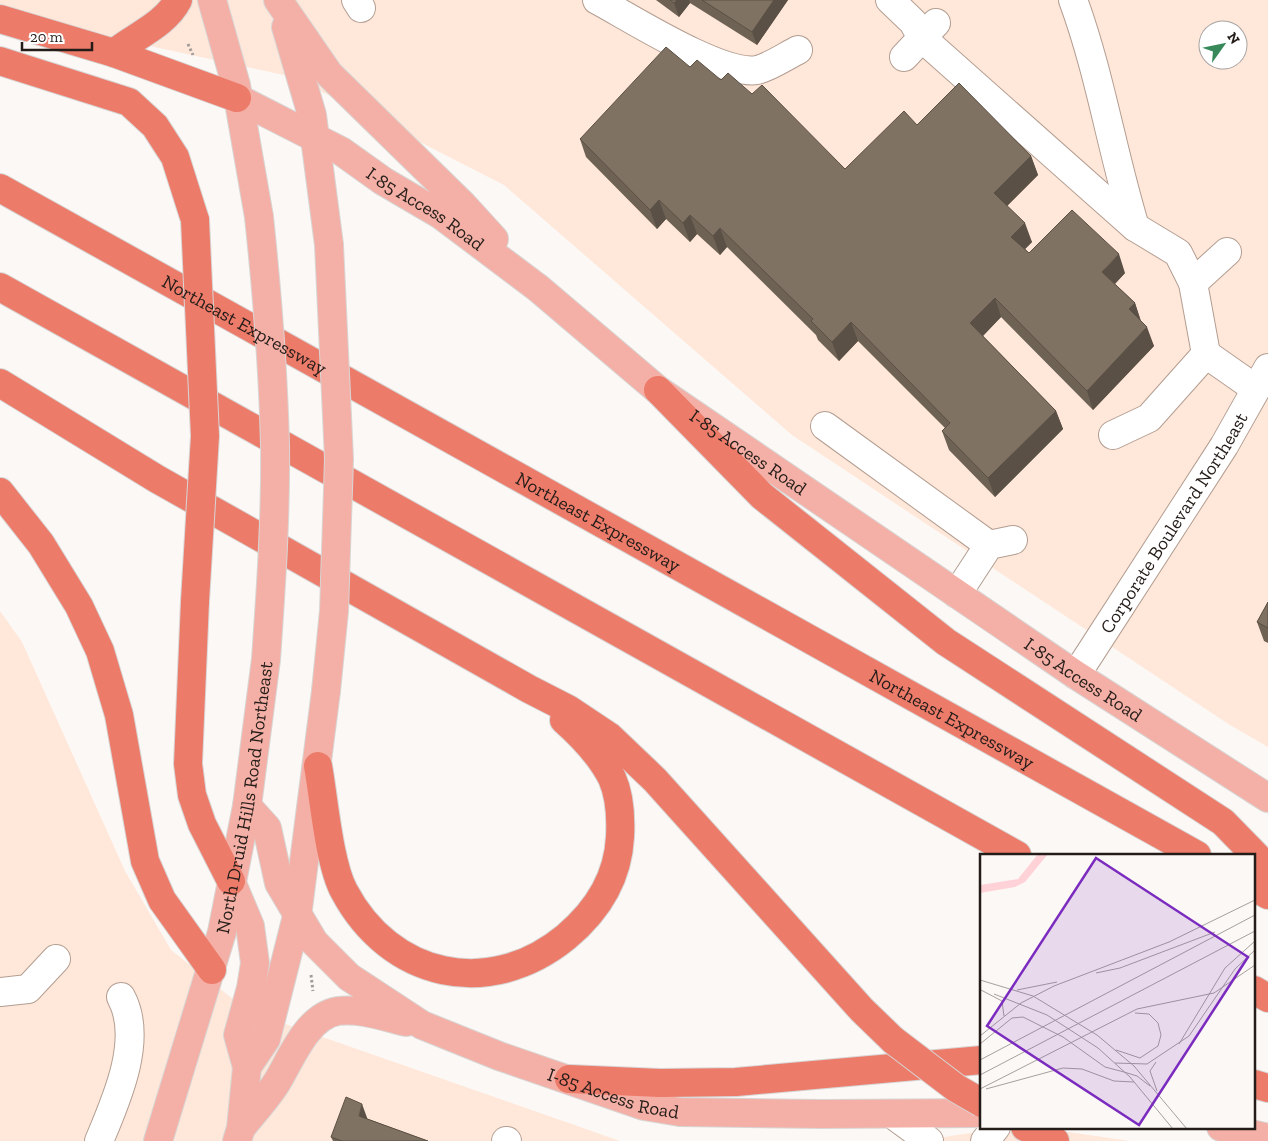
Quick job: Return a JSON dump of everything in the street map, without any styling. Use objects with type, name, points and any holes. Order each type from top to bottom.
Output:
[{"type":"highway","points":[[114,53],[132,39],[151,29],[174,7],[178,0]]},
{"type":"highway","points":[[0,18],[114,53],[202,83],[237,98]]},
{"type":"highway","points":[[0,60],[129,102],[155,126],[175,157],[195,220],[199,266],[205,436],[188,764],[192,795],[202,824],[231,881]]},
{"type":"highway","name":"Northeast Expressway","points":[[0,188],[1195,854]]},
{"type":"highway","points":[[0,287],[1015,854]]},
{"type":"highway","points":[[0,383],[157,479],[529,690],[568,709],[610,737],[655,780],[862,1010],[893,1040],[956,1088],[980,1102]]},
{"type":"highway","points":[[658,390],[771,504],[946,642],[1223,822],[1254,854]]},
{"type":"highway","points":[[0,492],[42,544],[79,606],[100,652],[119,714],[145,862],[162,900],[212,970]]},
{"type":"highway","points":[[318,766],[337,875],[361,919],[388,946],[419,962],[446,971],[482,974],[515,967],[550,950],[580,926],[605,894],[619,858],[621,815],[612,779],[595,752],[566,722],[529,690]]},
{"type":"highway","points":[[1256,856],[1268,868]]},
{"type":"highway","points":[[1256,888],[1268,895]]},
{"type":"highway","points":[[1256,991],[1268,998]]},
{"type":"highway","points":[[569,1079],[660,1083],[736,1082],[980,1060]]},
{"type":"highway","points":[[1027,1128],[1055,1141]]},
{"type":"main road","name":"North Druid Hills Road Northeast","points":[[158,1141],[212,970],[248,806],[266,659],[272,562],[275,444],[265,277],[259,217],[236,85],[212,0]]},
{"type":"main road","points":[[247,1067],[266,1039],[297,916],[318,766],[334,612],[339,459],[329,245],[315,137],[312,115],[278,0]]},
{"type":"main road","points":[[278,0],[328,74],[463,205],[538,288]]},
{"type":"main road","name":"I-85 Access Road","points":[[237,98],[315,137],[441,215],[538,288],[658,390],[1076,675],[1268,798]]},
{"type":"main road","points":[[771,504],[793,499],[806,502],[989,623],[1030,644]]},
{"type":"main road","name":"I-85 Access Road","points":[[248,806],[267,828],[279,884],[314,942],[349,977],[422,1025],[499,1056],[644,1106],[680,1112],[980,1113]]},
{"type":"main road","points":[[231,881],[250,926],[255,963],[251,988],[238,1035],[247,1067],[239,1134]]},
{"type":"main road","points":[[239,1134],[276,1083],[298,1043],[322,1018],[337,1011],[357,1011],[422,1025]]},
{"type":"main road","points":[[145,1141],[166,1113]]},
{"type":"main road","points":[[1225,1128],[1268,1138]]},
{"type":"street","points":[[597,0],[701,56],[732,68],[757,70],[798,50]]},
{"type":"street","points":[[874,0],[881,14],[901,34],[921,40],[1134,227],[1147,237],[1178,253],[1193,283],[1206,354]]},
{"type":"street","points":[[890,0],[913,22],[921,40]]},
{"type":"street","points":[[1073,0],[1090,45],[1117,168],[1134,227]]},
{"type":"street","points":[[1193,283],[1227,252]]},
{"type":"street","points":[[1206,354],[1263,382]]},
{"type":"street","points":[[1113,435],[1148,418],[1206,354]]},
{"type":"street","name":"Corporate Boulevard Northeast","points":[[1076,675],[1224,446],[1263,382]]},
{"type":"street","points":[[824,426],[1001,542],[957,594]]},
{"type":"street","points":[[0,992],[28,989],[56,959]]},
{"type":"street","points":[[99,1141],[110,1114],[131,1047],[126,1005],[121,997]]},
{"type":"street","points":[[892,1114],[929,1141]]},
{"type":"street","points":[[985,1141],[995,1128]]},
{"type":"path","points":[[310,967],[313,991]]},
{"type":"shaded area","points":[[0,0],[1268,0],[1268,747],[1230,725],[792,435],[504,185],[293,77],[58,26],[0,5]]},
{"type":"shaded area","points":[[0,611],[22,642],[125,871],[171,950],[248,1011],[620,1141],[0,1141]]},
{"type":"shaded area","points":[[1002,1128],[1040,1128],[1130,1141],[919,1141]]},
{"type":"building","points":[[702,0],[774,0],[752,32]]},
{"type":"building","points":[[666,47],[690,67],[697,60],[721,80],[728,73],[752,94],[762,85],[845,169],[904,111],[917,125],[959,83],[1031,156],[994,193],[1025,223],[1011,237],[1029,253],[1072,210],[1119,254],[1102,272],[1135,303],[1129,309],[1147,327],[1087,391],[995,298],[970,323],[1056,411],[988,478],[942,431],[950,423],[851,322],[832,342],[811,321],[813,319],[720,228],[713,236],[690,215],[683,223],[659,200],[650,210],[580,139]]},
{"type":"building","points":[[1268,602],[1268,628],[1257,622]]},
{"type":"building","points":[[346,1097],[362,1104],[359,1116],[428,1141],[342,1141],[331,1137]]}]
